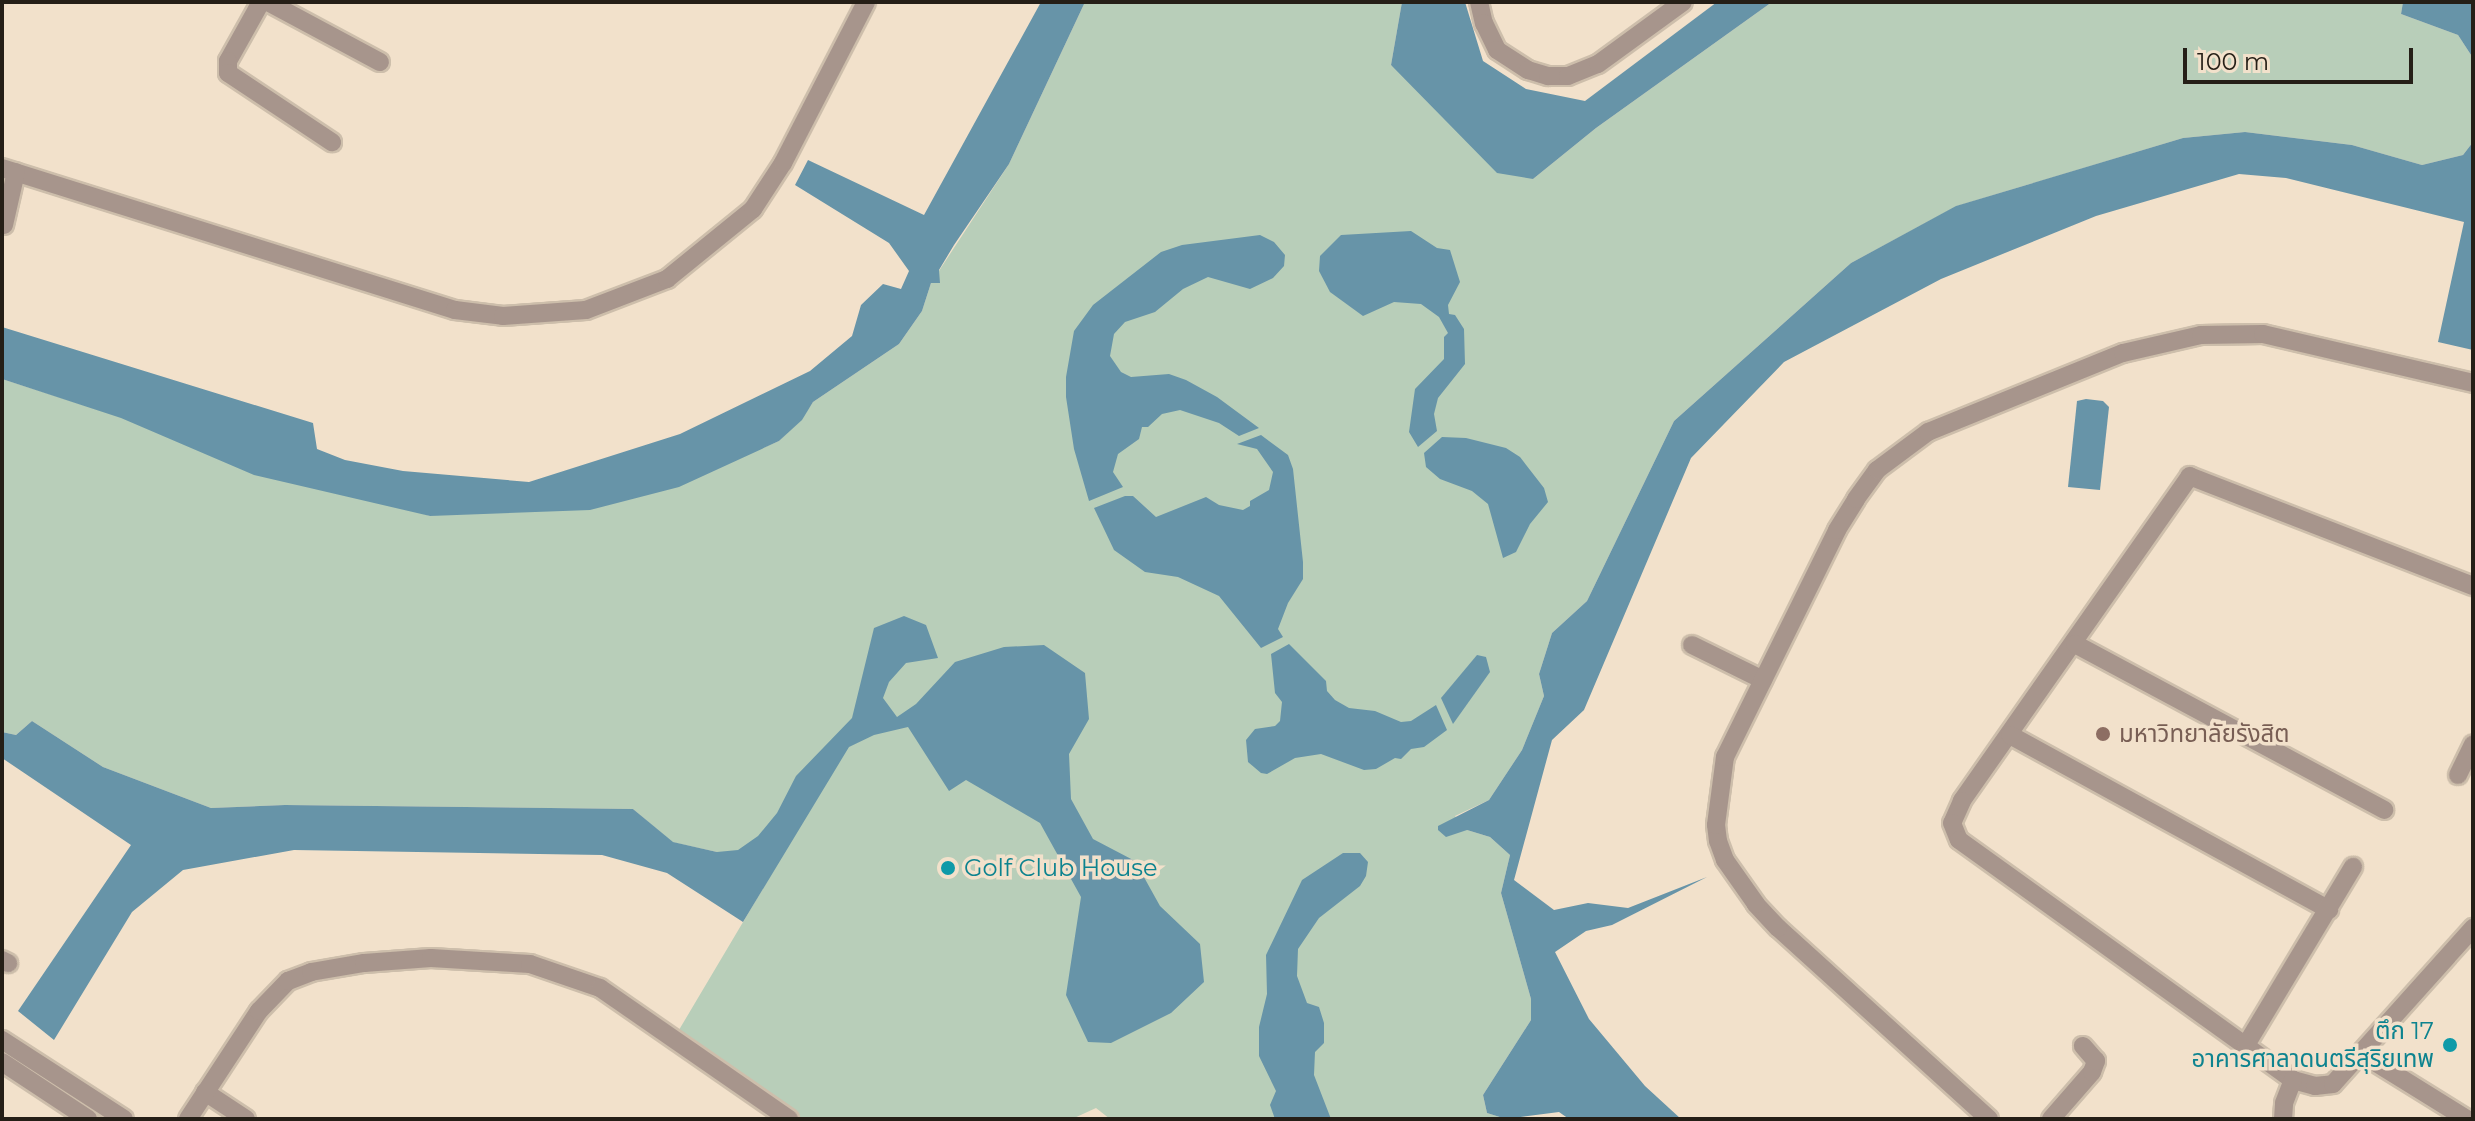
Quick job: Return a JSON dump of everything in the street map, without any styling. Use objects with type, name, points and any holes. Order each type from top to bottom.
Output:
[{"type":"street","points":[[261,2],[228,61],[228,73],[332,142]]},
{"type":"street","points":[[268,2],[380,62]]},
{"type":"street","points":[[4,225],[9,170],[455,310],[503,316],[586,310],[667,279],[753,209],[783,163],[866,2]]},
{"type":"street","points":[[1479,2],[1484,23],[1497,50],[1528,70],[1548,76],[1568,76],[1598,64],[1683,2]]},
{"type":"street","points":[[1989,1119],[1778,928],[1756,904],[1725,860],[1716,825],[1725,757],[1837,530],[1877,470],[1928,432],[2123,353],[2201,335],[2234,332],[2263,334],[2473,383]]},
{"type":"street","points":[[2473,586],[2190,476],[1956,813],[1952,831],[1959,840],[2293,1080],[2315,1086],[2333,1084],[2473,928]]},
{"type":"street","points":[[2075,644],[2384,810]]},
{"type":"street","points":[[1692,645],[1763,680]]},
{"type":"street","points":[[2010,735],[2329,910]]},
{"type":"street","points":[[2458,775],[2473,744]]},
{"type":"street","points":[[2246,1045],[2353,867]]},
{"type":"street","points":[[188,1119],[259,1011],[288,981],[311,972],[364,963],[431,958],[530,964],[600,988],[789,1119]]},
{"type":"street","points":[[2,1040],[124,1119]]},
{"type":"street","points":[[2051,1119],[2092,1072],[2096,1061],[2083,1046]]},
{"type":"street","points":[[2362,1054],[2467,1119]]},
{"type":"street","points":[[2,1062],[88,1119]]},
{"type":"street","points":[[2283,1119],[2284,1103],[2293,1080]]},
{"type":"street","points":[[205,1092],[246,1119]]},
{"type":"green space","points":[[1085,2],[1402,2],[1391,65],[1533,179],[1596,128],[1772,2],[2403,2],[2401,14],[2458,35],[2473,58],[2473,142],[2463,155],[2422,165],[2352,145],[2245,132],[2183,138],[1957,206],[1851,263],[1674,421],[1587,601],[1552,633],[1539,674],[1544,696],[1522,750],[1489,800],[1455,816],[1467,830],[1490,837],[1510,855],[1501,893],[1531,999],[1531,1020],[1483,1095],[1487,1113],[1506,1119],[1110,1119],[1096,1108],[1072,1119],[789,1119],[673,1040],[768,880],[717,852],[672,842],[633,809],[285,805],[211,808],[103,767],[32,721],[16,735],[2,732],[2,379],[430,516],[763,448],[779,441],[801,420],[813,402],[899,344],[922,311],[931,283],[1009,164]]},
{"type":"water","points":[[1041,2],[1085,2],[1009,164],[954,245],[939,270],[940,283],[931,283],[922,311],[899,344],[813,402],[802,420],[779,441],[679,487],[590,510],[430,516],[254,475],[121,418],[2,379],[2,327],[313,423],[317,449],[345,460],[403,471],[529,482],[680,434],[810,371],[852,336],[861,305],[883,284],[901,289],[909,271],[889,243],[795,185],[808,160],[924,215]]},
{"type":"water","points":[[1402,2],[1465,2],[1483,61],[1526,89],[1585,101],[1717,2],[1772,2],[1596,128],[1533,179],[1497,173],[1391,65]]},
{"type":"water","points":[[2403,2],[2473,2],[2473,58],[2458,35],[2401,14]]},
{"type":"water","points":[[2245,132],[2352,145],[2422,165],[2463,155],[2473,142],[2473,350],[2438,342],[2464,222],[2286,178],[2239,174],[2096,216],[1941,279],[1784,362],[1691,458],[1584,710],[1552,740],[1514,880],[1554,910],[1588,903],[1628,908],[1707,877],[1612,925],[1586,931],[1555,952],[1589,1019],[1645,1086],[1681,1119],[1569,1119],[1559,1112],[1506,1119],[1487,1113],[1483,1095],[1531,1020],[1531,999],[1501,893],[1510,855],[1490,837],[1467,830],[1446,837],[1438,826],[1489,800],[1522,750],[1544,696],[1539,674],[1552,633],[1587,601],[1674,421],[1851,263],[1956,206],[2183,138]]},
{"type":"water","points":[[1411,231],[1437,248],[1450,250],[1460,282],[1448,305],[1449,314],[1455,315],[1464,329],[1465,364],[1438,398],[1434,414],[1437,431],[1418,447],[1409,432],[1415,389],[1444,359],[1444,337],[1448,333],[1439,317],[1421,304],[1394,302],[1363,316],[1330,292],[1319,271],[1320,256],[1341,235]]},
{"type":"water","points":[[1260,235],[1274,242],[1285,255],[1284,266],[1273,278],[1250,289],[1208,277],[1183,289],[1155,312],[1125,322],[1114,334],[1110,356],[1121,372],[1131,377],[1169,374],[1186,380],[1217,397],[1259,428],[1239,436],[1219,423],[1180,410],[1162,414],[1148,427],[1142,427],[1139,439],[1118,454],[1113,472],[1123,487],[1089,501],[1074,449],[1066,397],[1066,377],[1074,331],[1093,305],[1161,252],[1182,245]]},
{"type":"water","points":[[2077,401],[2103,401],[2109,407],[2100,490],[2068,487]]},
{"type":"water","points":[[1261,435],[1288,455],[1293,469],[1303,579],[1288,603],[1278,629],[1283,637],[1261,648],[1219,596],[1178,577],[1145,572],[1114,550],[1094,508],[1133,496],[1156,517],[1206,497],[1219,505],[1243,510],[1250,506],[1250,501],[1269,490],[1273,472],[1257,449],[1237,444]]},
{"type":"water","points":[[1442,437],[1466,438],[1506,448],[1520,457],[1544,488],[1548,502],[1530,524],[1516,552],[1503,558],[1488,504],[1472,491],[1440,479],[1426,467],[1424,453]]},
{"type":"water","points":[[904,616],[926,625],[938,658],[906,663],[889,682],[883,698],[897,717],[916,704],[955,662],[1004,647],[1044,645],[1085,673],[1089,719],[1069,754],[1071,799],[1093,839],[1135,861],[1160,906],[1200,944],[1204,982],[1171,1013],[1111,1043],[1088,1042],[1066,995],[1081,897],[1040,823],[966,780],[949,791],[908,727],[874,735],[849,747],[743,922],[667,873],[602,855],[294,850],[183,870],[132,912],[54,1040],[18,1011],[131,845],[2,758],[2,732],[16,735],[32,721],[103,767],[211,808],[285,805],[633,809],[673,842],[717,852],[738,850],[758,836],[777,813],[796,776],[852,718],[874,628]]},
{"type":"water","points":[[1289,644],[1326,681],[1327,691],[1335,700],[1349,708],[1375,711],[1401,722],[1411,721],[1436,705],[1447,730],[1424,747],[1411,749],[1401,759],[1395,758],[1376,769],[1364,770],[1321,754],[1295,758],[1267,774],[1261,773],[1248,762],[1246,740],[1255,729],[1275,726],[1280,721],[1282,702],[1275,693],[1271,654]]},
{"type":"water","points":[[1477,655],[1486,657],[1490,672],[1453,724],[1441,698]]},
{"type":"water","points":[[1343,853],[1360,853],[1368,862],[1366,876],[1360,886],[1319,918],[1298,949],[1297,976],[1307,1003],[1319,1007],[1324,1023],[1324,1043],[1315,1052],[1314,1075],[1331,1119],[1275,1119],[1270,1105],[1276,1091],[1259,1056],[1259,1027],[1267,994],[1266,955],[1302,880]]},
{"type":"place","name":"มหาวิทยาลัยรังสิต","points":[[2103,734]]},
{"type":"place","name":"Golf Club House","points":[[948,868]]},
{"type":"place","name":"ตึก 17 อาคารศาลาดนตรีสุริยเทพ","points":[[2450,1045]]}]
